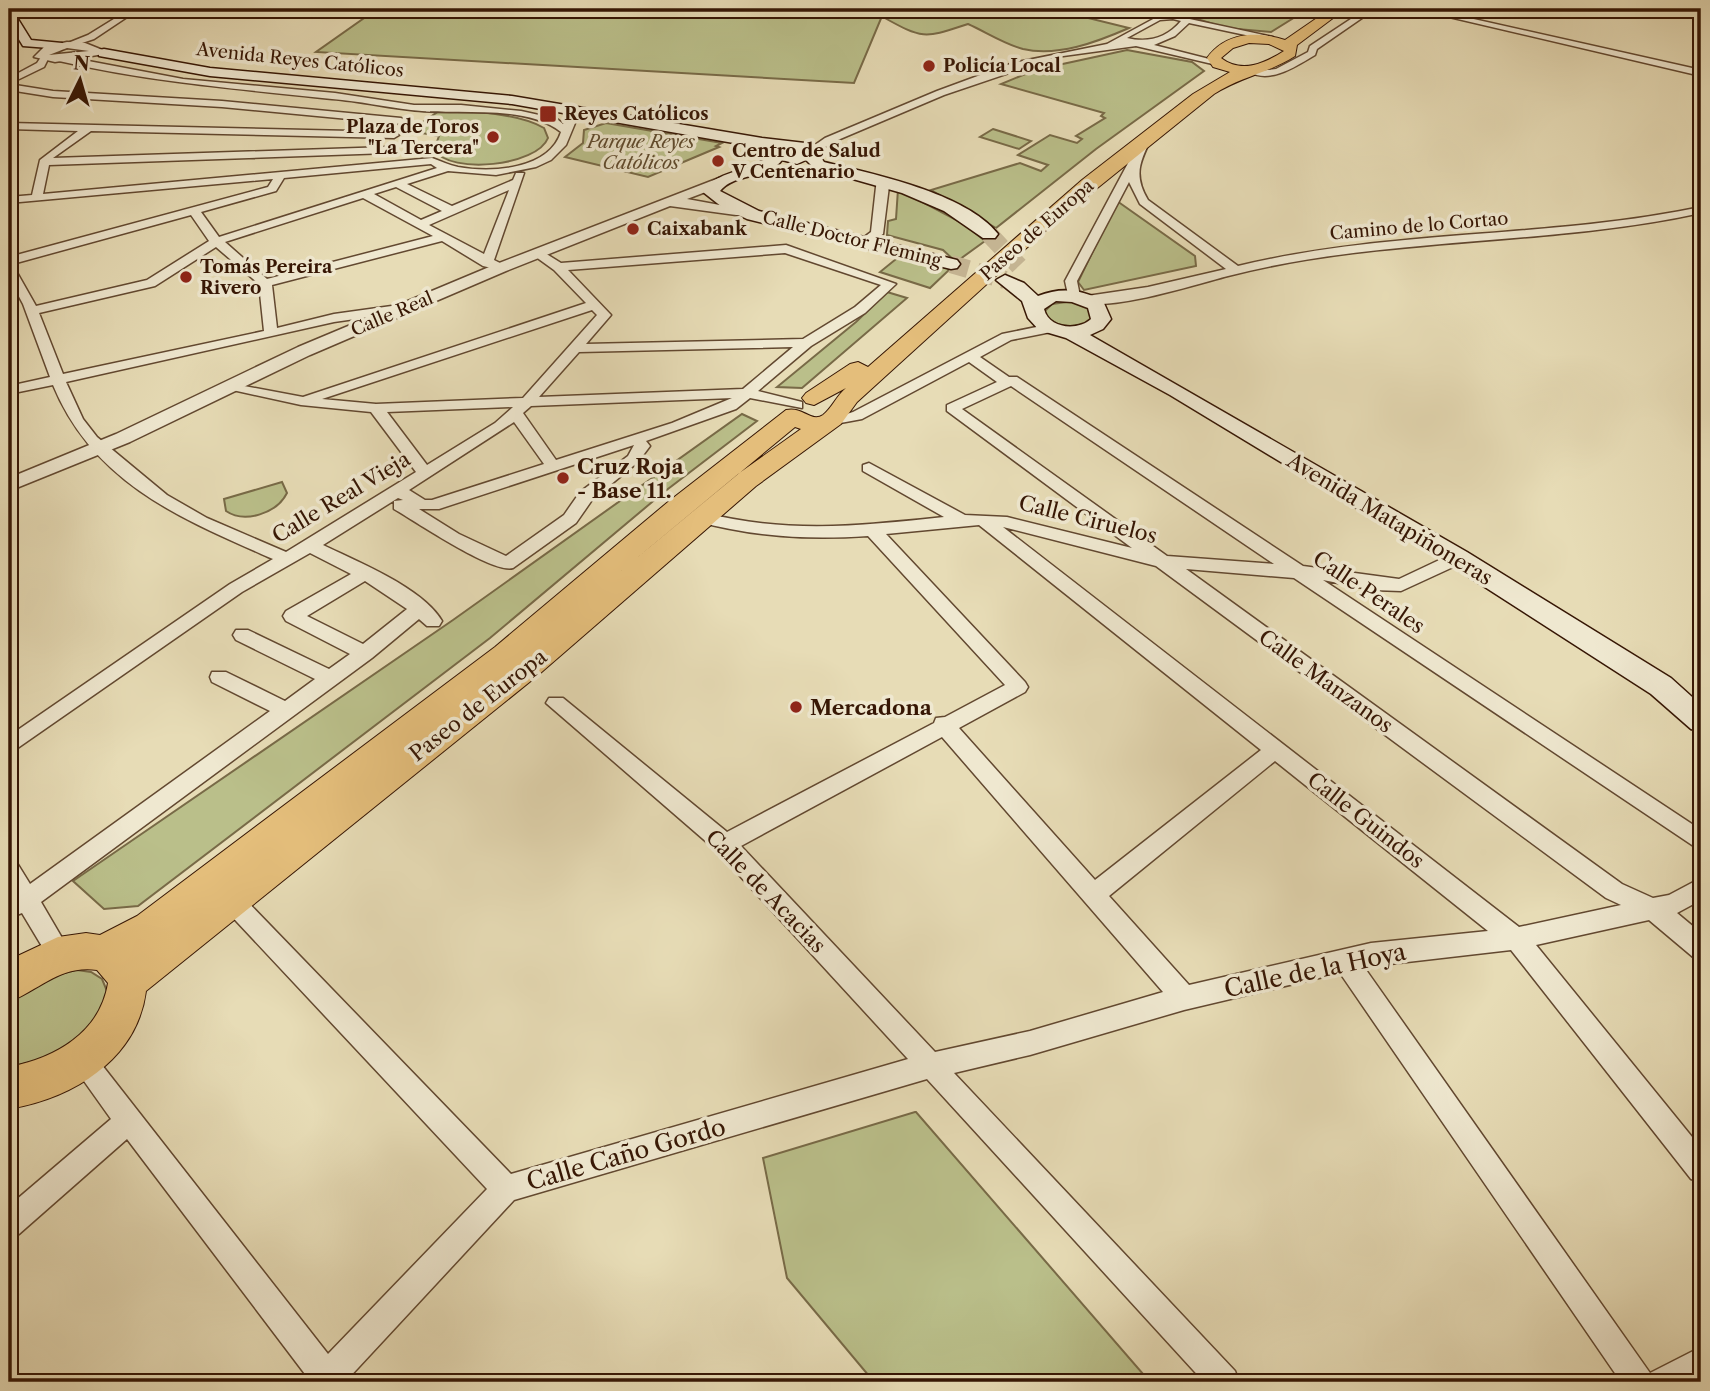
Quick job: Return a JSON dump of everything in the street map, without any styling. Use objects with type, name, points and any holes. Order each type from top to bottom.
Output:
[{"type":"main road","points":[[1259,37],[1322,9]]},
{"type":"main road","points":[[1259,37],[1290,49],[1290,42],[1295,37],[1338,9]]},
{"type":"main road","points":[[10,11],[27,43],[62,50]]},
{"type":"main road","name":"Paseo de Europa","points":[[116,967],[230,899],[535,660],[702,517],[809,431],[817,412],[852,374],[1033,214],[1132,133],[1216,74],[1219,65],[1214,55],[1238,41],[1259,37]]},
{"type":"main road","points":[[9,41],[41,57]]},
{"type":"main road","name":"Paseo de Europa","points":[[116,967],[150,928],[506,655],[677,508],[817,412],[1147,137],[1232,76],[1267,68],[1290,49]]},
{"type":"main road","name":"Avenida Reyes Católicos","points":[[104,53],[333,90],[410,90],[512,100],[762,143],[794,150],[819,165],[881,180],[930,198],[989,234]]},
{"type":"main road","points":[[1219,65],[1251,72]]},
{"type":"main road","name":"Calle Real","points":[[719,182],[769,164],[794,150]]},
{"type":"main road","name":"Calle Doctor Fleming","points":[[719,182],[711,190],[713,195],[753,215],[951,264]]},
{"type":"main road","name":"Avenida Matapiñoneras","points":[[1018,266],[1041,288],[1074,297],[1099,308],[1101,319],[1118,342],[1533,592],[1701,698]]},
{"type":"main road","points":[[1005,280],[1023,291],[1037,318],[1060,330],[1091,329],[1101,319]]},
{"type":"main road","points":[[1034,308],[1041,300],[1074,297]]},
{"type":"main road","name":"Avenida Matapiñoneras","points":[[1060,330],[1153,377],[1458,558],[1661,686],[1701,721]]},
{"type":"main road","points":[[9,983],[41,962],[60,955],[116,967],[124,1003],[114,1026],[82,1060],[51,1078],[9,1087]]},
{"type":"street","points":[[62,50],[85,47],[135,9]]},
{"type":"street","points":[[1100,47],[1179,9],[1178,12],[1185,20]]},
{"type":"street","points":[[1251,72],[1278,72],[1312,53],[1313,48],[1371,9]]},
{"type":"street","points":[[1419,9],[1701,73]]},
{"type":"street","points":[[1159,18],[1185,20],[1259,37]]},
{"type":"street","points":[[794,150],[829,140],[1019,63],[1100,47],[1156,42],[1184,26],[1185,20]]},
{"type":"street","points":[[1123,37],[1137,45],[1219,65]]},
{"type":"street","points":[[9,81],[41,65],[41,57],[62,50],[85,47],[104,53]]},
{"type":"street","points":[[1290,49],[1312,53]]},
{"type":"street","name":"Avenida Reyes Católicos","points":[[62,50],[183,82],[333,90],[372,101],[414,108],[450,107],[521,114],[553,121],[565,132]]},
{"type":"street","points":[[135,111],[183,82]]},
{"type":"street","points":[[9,87],[53,94],[401,121]]},
{"type":"street","points":[[372,101],[410,90]]},
{"type":"street","points":[[386,165],[394,135],[401,121],[414,108]]},
{"type":"street","points":[[31,310],[151,283],[199,250],[396,183],[444,169],[477,172],[524,166],[548,158],[558,149],[573,116],[571,109]]},
{"type":"street","points":[[565,132],[583,121],[617,117]]},
{"type":"street","points":[[107,129],[124,118]]},
{"type":"street","points":[[9,126],[394,135]]},
{"type":"street","points":[[37,196],[46,156],[87,129]]},
{"type":"street","points":[[1074,297],[1071,281],[1147,137]]},
{"type":"street","points":[[44,162],[388,150]]},
{"type":"street","points":[[9,200],[432,161],[444,169]]},
{"type":"street","points":[[363,193],[494,265],[524,166]]},
{"type":"street","points":[[1132,167],[1135,187],[1144,202],[1233,268]]},
{"type":"street","points":[[9,261],[272,189],[281,177]]},
{"type":"street","points":[[865,241],[877,234],[883,186],[881,180]]},
{"type":"street","points":[[421,224],[517,182]]},
{"type":"street","name":"Calle Real","points":[[9,485],[99,447],[304,351],[406,308],[494,265],[540,254],[719,182]]},
{"type":"street","points":[[396,183],[452,211]]},
{"type":"street","points":[[664,205],[697,204],[753,215]]},
{"type":"street","points":[[194,210],[219,242],[265,283],[271,333]]},
{"type":"street","name":"Camino de lo Cortao","points":[[1101,319],[1119,299],[1142,291],[1233,268],[1331,250],[1623,224],[1701,210]]},
{"type":"street","points":[[265,283],[444,237]]},
{"type":"street","points":[[423,511],[731,406],[806,343],[860,310],[890,284],[791,250],[558,267]]},
{"type":"street","points":[[301,401],[593,305],[558,267],[540,254]]},
{"type":"street","points":[[9,269],[26,295],[76,420],[99,447],[172,507],[231,538],[248,541],[285,558]]},
{"type":"street","name":"Camino de lo Cortao","points":[[1074,297],[1142,291]]},
{"type":"street","points":[[9,298],[26,295]]},
{"type":"street","name":"Calle Real Vieja","points":[[9,747],[159,640],[285,558],[310,546],[425,473],[515,413],[604,315],[593,305]]},
{"type":"street","points":[[9,390],[334,318],[406,308]]},
{"type":"street","points":[[233,386],[301,401],[376,408],[747,393],[817,412],[857,416],[1015,334],[1060,330]]},
{"type":"street","points":[[575,348],[806,343]]},
{"type":"street","name":"Calle Perales","points":[[970,356],[1701,842]]},
{"type":"street","points":[[952,408],[1009,381]]},
{"type":"street","points":[[376,408],[425,473]]},
{"type":"street","name":"Calle Manzanos","points":[[952,408],[1614,891],[1653,908],[1675,922],[1701,950]]},
{"type":"street","points":[[515,413],[553,466]]},
{"type":"street","points":[[393,493],[423,511],[453,538],[508,564],[570,519],[586,496],[633,459],[642,446],[637,439]]},
{"type":"street","points":[[869,468],[973,520]]},
{"type":"street","name":"Calle Ciruelos","points":[[702,517],[731,528],[781,534],[973,520],[1007,522],[1165,562],[1300,573],[1401,585],[1458,558]]},
{"type":"street","name":"Calle Guindos","points":[[973,520],[1276,749],[1516,939],[1701,1169]]},
{"type":"street","points":[[725,844],[943,724],[1018,687],[871,528]]},
{"type":"street","points":[[310,546],[366,573],[418,605],[433,621]]},
{"type":"street","points":[[365,653],[292,616],[366,573]]},
{"type":"street","points":[[18,903],[365,653],[414,613],[418,605]]},
{"type":"street","points":[[242,635],[330,678]]},
{"type":"street","points":[[219,677],[286,710]]},
{"type":"street","name":"Calle de Acacias","points":[[556,704],[725,844],[1224,1382]]},
{"type":"street","points":[[943,724],[1184,998]]},
{"type":"street","points":[[1094,894],[1276,749]]},
{"type":"street","points":[[9,870],[18,903],[60,955]]},
{"type":"street","name":"Calle de la Hoya","points":[[929,1066],[1030,1043],[1184,998],[1371,954],[1516,939],[1673,904],[1701,888]]},
{"type":"street","name":"Calle Caño Gordo","points":[[230,899],[506,1189],[929,1066]]},
{"type":"street","points":[[1345,960],[1639,1382]]},
{"type":"street","points":[[82,1060],[326,1381],[506,1189]]},
{"type":"street","points":[[9,1224],[128,1121]]},
{"type":"street","points":[[1662,1382],[1701,1362]]},
{"type":"green space","points":[[377,9],[885,9],[854,83],[316,52]]},
{"type":"green space","points":[[887,9],[1081,9],[1080,16],[1129,28],[1077,47],[1036,51],[1009,44],[968,24],[933,34],[917,33],[883,17]]},
{"type":"green space","points":[[1188,9],[1231,14],[1240,9],[1308,9],[1271,32],[1226,28],[1186,15]]},
{"type":"green space","points":[[1127,50],[1192,62],[1204,71],[1096,149],[996,228],[931,190],[1020,163],[1041,171],[1048,165],[1018,155],[1050,135],[1077,143],[1082,139],[1076,136],[1105,118],[1101,116],[1104,113],[1001,84],[1035,70]]},
{"type":"green space","name":"Plaza de Toros \"La Tercera\"","points":[[439,111],[478,112],[521,119],[544,128],[548,138],[541,148],[512,161],[475,165],[457,163],[443,158],[434,150],[439,136],[410,131]]},
{"type":"green space","name":"Parque Reyes Católicos","points":[[606,123],[722,143],[716,146],[719,147],[648,177],[565,157],[583,143],[584,130]]},
{"type":"green space","points":[[993,129],[1031,141],[1019,149],[980,137]]},
{"type":"green space","points":[[898,189],[964,224],[985,241],[956,262],[943,250],[887,235],[888,221],[896,219]]},
{"type":"green space","points":[[1117,201],[1195,256],[1196,266],[1084,290],[1078,282]]},
{"type":"green space","points":[[901,255],[950,269],[930,288],[880,272]]},
{"type":"green space","points":[[887,292],[907,298],[802,388],[777,387],[856,322]]},
{"type":"green space","points":[[1074,301],[1087,306],[1094,317],[1083,324],[1070,326],[1057,323],[1046,316],[1045,311],[1052,304]]},
{"type":"green space","points":[[742,414],[757,421],[664,492],[490,638],[138,906],[104,909],[73,881],[453,620]]},
{"type":"green space","points":[[282,482],[287,493],[268,511],[242,516],[226,511],[224,499]]},
{"type":"green space","points":[[77,970],[91,972],[102,979],[107,991],[106,1006],[70,1052],[15,1066],[9,1062],[8,1024],[12,1004],[37,984]]},
{"type":"green space","points":[[916,1112],[1150,1382],[874,1382],[787,1278],[763,1158]]},
{"type":"tunnel","points":[[989,234],[1019,266]]},
{"type":"tunnel","points":[[951,264],[1005,280]]},
{"type":"place","name":"Policía Local","points":[[929,66]]},
{"type":"place","name":"Reyes Católicos","points":[[548,114]]},
{"type":"place","name":"Plaza de Toros \"La Tercera\"","points":[[493,137]]},
{"type":"place","name":"Centro de Salud V Centenario","points":[[718,161]]},
{"type":"place","name":"Caixabank","points":[[633,229]]},
{"type":"place","name":"Tomás Pereira Rivero","points":[[186,277]]},
{"type":"place","name":"Cruz Roja - Base 11.","points":[[563,478]]},
{"type":"place","name":"Mercadona","points":[[796,707]]}]
